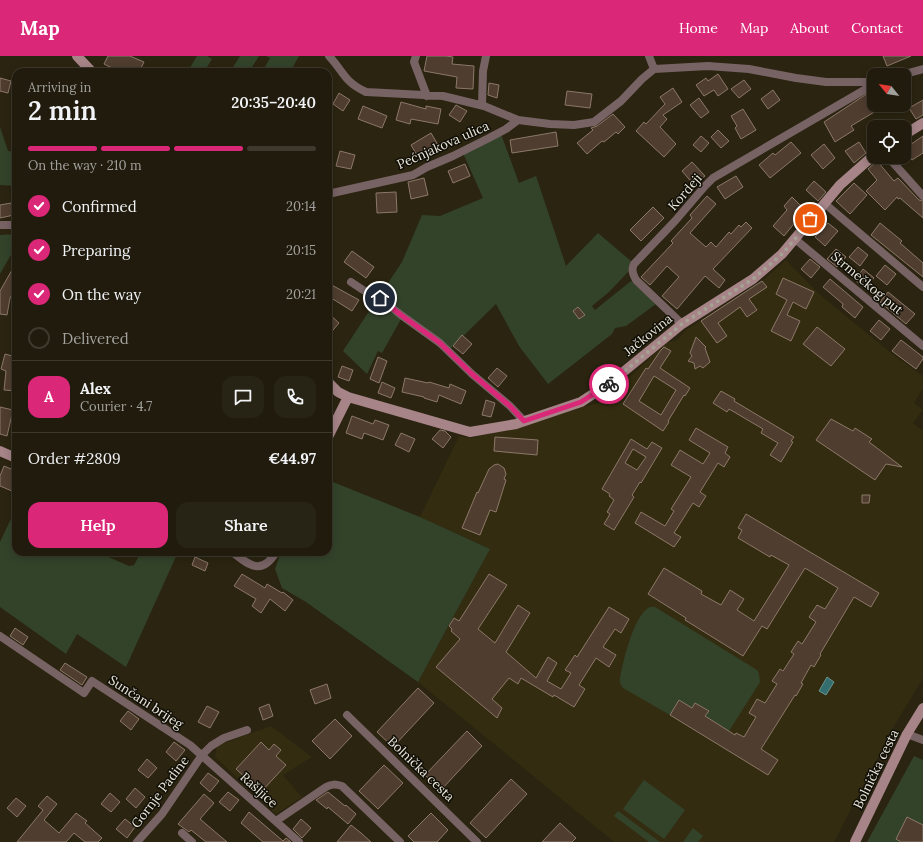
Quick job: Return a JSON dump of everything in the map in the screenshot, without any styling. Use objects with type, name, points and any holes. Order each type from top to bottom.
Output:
[{"type":"street","points":[[77,56],[88,68]]},
{"type":"street","points":[[329,56],[344,77],[355,86],[366,92],[443,96],[482,105],[518,120],[550,124],[574,125],[594,122],[621,101],[654,69],[708,66],[749,69],[826,82],[867,82]]},
{"type":"street","points":[[416,56],[414,62],[427,96]]},
{"type":"street","points":[[482,105],[483,71],[486,56]]},
{"type":"street","points":[[649,56],[654,69]]},
{"type":"street","points":[[911,72],[923,69]]},
{"type":"street","name":"Kordeji","points":[[682,324],[636,280],[632,268],[634,264],[713,178],[867,88]]},
{"type":"street","name":"Pećnjakova ulica","points":[[332,193],[413,175],[489,138],[506,129],[518,120]]},
{"type":"street","points":[[911,131],[923,123]]},
{"type":"street","name":"Jačkovina","points":[[332,386],[338,392],[348,397],[470,432],[524,421],[581,402],[611,382],[682,324],[753,279],[782,254],[840,185],[867,162]]},
{"type":"street","points":[[894,164],[923,196]]},
{"type":"street","points":[[824,203],[923,287]]},
{"type":"street","points":[[0,225],[12,225]]},
{"type":"street","name":"Strmečkog put","points":[[795,239],[923,346]]},
{"type":"street","points":[[351,282],[363,290],[380,298],[440,343],[472,374],[510,406],[524,421]]},
{"type":"street","points":[[332,429],[348,397]]},
{"type":"street","points":[[0,451],[12,456]]},
{"type":"street","points":[[238,556],[254,566],[261,566],[267,564],[273,556]]},
{"type":"street","name":"Sunčani brijeg","points":[[0,636],[84,693],[92,681],[171,732],[202,755]]},
{"type":"street","name":"Bolnička cesta","points":[[855,842],[907,734],[923,708]]},
{"type":"street","name":"Bolnička cesta","points":[[347,715],[478,842]]},
{"type":"street","name":"Gornje Padine","points":[[137,842],[162,814],[202,755],[211,746],[224,738],[247,730]]},
{"type":"street","points":[[907,734],[923,740]]},
{"type":"street","name":"Rašljice","points":[[202,755],[299,842]]},
{"type":"street","points":[[276,821],[326,787],[332,784],[337,784],[342,786],[400,842]]},
{"type":"street","points":[[182,833],[192,842]]},
{"type":"shaded area","points":[[786,260],[819,294],[895,356],[923,376],[923,389],[914,403],[923,410],[913,423],[923,431],[923,678],[893,728],[834,842],[614,842],[418,682],[490,549],[420,517],[459,436],[472,438],[513,428],[597,403],[633,374],[666,343],[677,340],[686,330],[762,281]]},
{"type":"shaded area","points":[[271,726],[312,757],[283,775],[302,797],[276,814],[215,757],[217,746]]},
{"type":"green space","points":[[197,56],[207,56],[212,59],[206,68],[190,68]]},
{"type":"green space","points":[[240,56],[259,56],[252,68],[232,68]]},
{"type":"green space","points":[[266,56],[299,56],[292,68],[264,68],[270,58]]},
{"type":"green space","points":[[0,127],[8,151],[12,152],[12,186],[0,185]]},
{"type":"green space","points":[[501,134],[519,183],[536,176],[566,266],[598,233],[631,261],[628,272],[609,292],[592,306],[595,310],[631,281],[656,304],[626,326],[615,328],[612,334],[548,384],[519,346],[496,304],[449,350],[380,295],[402,262],[422,215],[440,216],[483,198],[463,153]]},
{"type":"green space","points":[[12,234],[12,253],[0,274],[0,235]]},
{"type":"green space","points":[[377,299],[401,319],[382,353],[378,351],[367,374],[343,351]]},
{"type":"green space","points":[[332,482],[420,517],[490,549],[418,682],[306,602],[282,588],[275,569],[280,556],[332,556]]},
{"type":"green space","points":[[12,516],[12,556],[106,556],[129,566],[134,565],[139,556],[176,556],[126,667],[77,634],[66,654],[0,607],[0,542]]},
{"type":"green space","points":[[650,607],[655,607],[757,670],[760,682],[729,731],[705,716],[708,711],[701,706],[692,708],[679,700],[670,715],[623,688],[620,683],[620,678],[630,639],[634,628],[644,611]]},
{"type":"green space","points":[[914,756],[923,760],[923,842],[867,842]]},
{"type":"green space","points":[[644,780],[685,810],[664,839],[623,809]]},
{"type":"green space","points":[[618,811],[660,842],[649,842],[614,816]]},
{"type":"green space","points":[[693,828],[703,836],[698,842],[683,842]]},
{"type":"water","points":[[827,677],[834,682],[826,695],[819,691]]},
{"type":"building","points":[[108,56],[130,56],[144,62],[141,68],[112,68],[104,64]]},
{"type":"building","points":[[427,56],[453,57],[452,64],[474,66],[473,89],[456,88],[457,77],[424,71]]},
{"type":"building","points":[[883,56],[911,56],[887,66]]},
{"type":"building","points":[[718,74],[728,89],[718,96],[714,90],[704,96],[696,85],[706,78],[708,81]]},
{"type":"building","points":[[0,78],[11,81],[8,93],[0,91]]},
{"type":"building","points":[[744,80],[751,89],[739,98],[731,89]]},
{"type":"building","points":[[489,83],[499,85],[497,98],[488,95]]},
{"type":"building","points":[[673,88],[682,102],[663,115],[667,119],[660,127],[676,144],[664,157],[636,131],[644,122],[646,124],[665,104],[660,97]]},
{"type":"building","points":[[773,90],[780,100],[768,109],[761,99]]},
{"type":"building","points":[[567,91],[592,94],[590,108],[565,105]]},
{"type":"building","points":[[339,93],[350,100],[343,111],[333,104]]},
{"type":"building","points":[[867,94],[867,112],[874,112],[851,126],[854,130],[835,142],[824,122]]},
{"type":"building","points":[[699,98],[709,112],[701,118],[690,105]]},
{"type":"building","points":[[923,100],[923,115],[916,119],[911,111],[911,107]]},
{"type":"building","points":[[401,102],[426,109],[426,106],[441,109],[438,124],[411,119],[410,124],[396,120]]},
{"type":"building","points":[[456,105],[467,111],[460,122],[449,115]]},
{"type":"building","points":[[363,106],[387,116],[382,128],[358,119]]},
{"type":"building","points":[[743,109],[756,130],[741,139],[735,128],[737,126],[731,116]]},
{"type":"building","points":[[613,114],[625,127],[618,134],[616,132],[604,142],[602,141],[587,154],[577,143],[593,130],[591,128],[597,126]]},
{"type":"building","points":[[718,130],[729,141],[721,148],[711,137]]},
{"type":"building","points":[[556,132],[558,146],[512,153],[510,140]]},
{"type":"building","points":[[431,133],[438,145],[418,157],[411,145]]},
{"type":"building","points":[[701,136],[709,143],[701,152],[693,145]]},
{"type":"building","points":[[923,136],[923,153],[912,160],[911,159],[911,144]]},
{"type":"building","points":[[791,142],[801,153],[770,178],[759,165],[773,153],[775,155]]},
{"type":"building","points":[[859,142],[866,153],[854,163],[845,151]]},
{"type":"building","points":[[824,144],[835,158],[823,169],[811,155]]},
{"type":"building","points":[[340,151],[355,155],[351,169],[336,166]]},
{"type":"building","points":[[692,162],[705,176],[694,185],[682,171]]},
{"type":"building","points":[[465,164],[470,176],[453,183],[448,171]]},
{"type":"building","points":[[874,164],[880,164],[894,181],[898,178],[919,200],[923,201],[923,218],[897,197],[885,210],[866,191],[877,180],[868,169]]},
{"type":"building","points":[[736,176],[743,187],[725,199],[717,187]]},
{"type":"building","points":[[424,178],[428,195],[411,199],[408,182]]},
{"type":"building","points":[[814,181],[826,192],[818,201],[806,190]]},
{"type":"building","points":[[854,183],[867,195],[850,214],[836,201]]},
{"type":"building","points":[[396,192],[397,212],[377,213],[376,193]]},
{"type":"building","points":[[707,196],[716,204],[690,233],[706,247],[711,242],[716,247],[729,232],[731,234],[739,225],[741,227],[746,222],[752,228],[713,269],[725,280],[719,288],[705,276],[677,309],[662,296],[679,277],[667,266],[650,285],[641,277],[673,243],[671,241],[692,218],[690,215]]},
{"type":"building","points":[[792,197],[805,210],[784,236],[773,226],[787,210],[784,206]]},
{"type":"building","points":[[11,203],[12,215],[0,218],[0,205]]},
{"type":"building","points":[[653,207],[664,218],[641,241],[630,230]]},
{"type":"building","points":[[828,223],[838,231],[825,246],[815,237]]},
{"type":"building","points":[[880,223],[902,241],[900,243],[923,263],[923,277],[871,235]]},
{"type":"building","points":[[858,247],[868,255],[860,266],[849,257]]},
{"type":"building","points":[[836,249],[846,257],[837,267],[827,259]]},
{"type":"building","points":[[352,251],[374,267],[366,278],[344,262]]},
{"type":"building","points":[[810,259],[820,267],[811,278],[801,269]]},
{"type":"building","points":[[885,265],[896,274],[887,285],[876,276]]},
{"type":"building","points":[[863,269],[874,278],[865,288],[855,280]]},
{"type":"building","points":[[12,270],[12,295],[7,315],[0,314],[0,291]]},
{"type":"building","points":[[783,278],[814,292],[806,309],[793,302],[787,315],[800,321],[791,341],[771,331],[787,300],[776,294]]},
{"type":"building","points":[[830,279],[863,307],[855,318],[842,307],[843,304],[823,287]]},
{"type":"building","points":[[762,281],[767,287],[749,299],[757,310],[747,317],[740,307],[718,323],[727,336],[717,343],[701,321]]},
{"type":"building","points":[[332,285],[359,300],[352,311],[332,298]]},
{"type":"building","points":[[888,292],[915,314],[906,324],[880,302]]},
{"type":"building","points":[[578,307],[585,315],[579,319],[573,311]]},
{"type":"building","points":[[332,317],[339,323],[332,331]]},
{"type":"building","points":[[879,320],[890,329],[881,340],[870,331]]},
{"type":"building","points":[[817,327],[845,349],[831,366],[803,344]]},
{"type":"building","points":[[462,335],[472,344],[463,354],[453,346]]},
{"type":"building","points":[[696,337],[706,347],[705,348],[710,362],[703,368],[700,366],[695,369],[694,363],[688,361],[692,356],[690,353]]},
{"type":"building","points":[[901,340],[923,357],[916,369],[892,351]]},
{"type":"building","points":[[664,347],[671,351],[660,368],[690,388],[685,396],[684,395],[663,431],[623,404],[646,368],[648,369]],"holes":[[[654,376],[676,390],[661,415],[639,401]]]},
{"type":"building","points":[[5,354],[12,356],[12,391],[4,390],[6,371],[1,369]]},
{"type":"building","points":[[378,357],[387,361],[379,383],[370,379]]},
{"type":"building","points":[[342,366],[353,370],[349,381],[338,377]]},
{"type":"building","points":[[497,368],[507,376],[498,387],[488,378]]},
{"type":"building","points":[[405,378],[429,382],[449,388],[450,384],[466,391],[461,404],[439,395],[437,402],[424,397],[402,392]]},
{"type":"building","points":[[382,382],[395,388],[391,398],[378,393]]},
{"type":"building","points":[[721,391],[735,399],[734,401],[794,437],[791,441],[793,442],[781,462],[770,455],[778,443],[761,433],[763,429],[729,409],[727,412],[713,403]]},
{"type":"building","points":[[486,400],[495,403],[491,417],[482,415]]},
{"type":"building","points":[[0,407],[12,410],[7,436],[0,434]]},
{"type":"building","points":[[352,416],[373,424],[375,420],[389,425],[383,440],[364,433],[362,439],[346,433]]},
{"type":"building","points":[[831,419],[853,431],[855,428],[872,439],[869,442],[902,467],[886,464],[875,480],[816,440]]},
{"type":"building","points":[[696,428],[728,447],[725,453],[730,457],[724,467],[718,463],[700,492],[706,496],[699,507],[693,503],[674,533],[681,537],[674,547],[635,523],[641,512],[665,526],[674,511],[671,509],[691,477],[671,465],[680,450],[703,464],[710,453],[689,440]]},
{"type":"building","points":[[440,430],[445,431],[451,437],[443,448],[432,439]]},
{"type":"building","points":[[401,433],[415,439],[409,452],[395,445]]},
{"type":"building","points":[[495,437],[538,440],[537,455],[494,451]]},
{"type":"building","points":[[631,439],[647,449],[652,442],[662,448],[632,495],[634,497],[614,530],[604,524],[610,514],[607,512],[614,500],[609,496],[610,494],[602,489]],"holes":[[[633,449],[646,457],[637,470],[625,463]]]},
{"type":"building","points":[[498,464],[504,468],[506,474],[504,479],[506,480],[496,512],[490,510],[480,535],[462,528],[477,492],[478,493],[489,469]]},
{"type":"building","points":[[4,466],[12,469],[12,491],[0,486],[0,476]]},
{"type":"building","points":[[862,495],[870,495],[869,503],[862,503]]},
{"type":"building","points":[[746,514],[879,593],[871,607],[854,597],[820,654],[821,655],[814,667],[811,665],[796,696],[795,695],[761,749],[778,760],[768,775],[670,715],[679,700],[692,708],[695,703],[709,711],[705,716],[735,735],[736,733],[744,737],[756,717],[749,713],[757,699],[765,703],[777,684],[772,681],[780,669],[783,671],[794,654],[791,652],[798,641],[802,644],[816,622],[809,617],[817,605],[825,609],[838,588],[805,568],[767,629],[762,626],[743,656],[685,620],[686,618],[648,594],[664,568],[702,591],[701,594],[721,605],[730,590],[744,599],[737,610],[754,621],[789,565],[771,555],[770,557],[738,538],[742,530],[738,528]]},
{"type":"building","points":[[195,557],[208,563],[205,571],[192,565]]},
{"type":"building","points":[[242,574],[265,588],[267,584],[282,593],[283,592],[293,600],[285,611],[270,599],[261,613],[252,606],[256,599],[234,586]]},
{"type":"building","points":[[489,574],[507,585],[478,629],[495,643],[518,605],[530,613],[506,652],[536,678],[548,657],[557,663],[547,681],[561,689],[571,673],[565,670],[575,655],[577,657],[609,607],[629,619],[621,633],[615,629],[603,647],[616,655],[609,667],[596,658],[579,685],[585,689],[574,707],[554,695],[553,697],[521,678],[518,684],[509,678],[492,699],[502,708],[497,718],[436,667],[460,639],[451,631],[452,629],[449,626],[454,618],[459,621]]},
{"type":"building","points":[[15,628],[28,637],[23,645],[10,636]]},
{"type":"building","points":[[65,663],[87,677],[82,685],[60,670]]},
{"type":"building","points":[[327,684],[331,698],[315,704],[310,690]]},
{"type":"building","points":[[418,688],[434,703],[393,747],[377,732]]},
{"type":"building","points":[[269,704],[273,716],[263,720],[259,708]]},
{"type":"building","points":[[207,706],[219,712],[210,728],[198,722]]},
{"type":"building","points":[[128,711],[139,719],[131,730],[120,721]]},
{"type":"building","points":[[335,719],[352,736],[330,759],[312,741]]},
{"type":"building","points":[[467,731],[482,746],[441,790],[425,775]]},
{"type":"building","points":[[174,742],[185,750],[176,761],[166,752]]},
{"type":"building","points":[[261,742],[269,750],[274,744],[281,750],[276,756],[286,765],[261,792],[236,769]]},
{"type":"building","points":[[147,759],[157,768],[148,778],[138,770]]},
{"type":"building","points":[[384,765],[403,783],[378,809],[359,791]]},
{"type":"building","points":[[208,773],[219,781],[210,792],[200,783]]},
{"type":"building","points":[[511,779],[527,794],[486,838],[470,823]]},
{"type":"building","points":[[135,788],[145,797],[136,808],[126,799]]},
{"type":"building","points":[[228,792],[239,800],[230,811],[219,802]]},
{"type":"building","points":[[328,792],[356,814],[348,824],[328,807],[327,809],[316,800]]},
{"type":"building","points":[[110,793],[120,802],[111,812],[101,804]]},
{"type":"building","points":[[204,794],[214,803],[200,819],[227,842],[206,842],[191,830],[189,832],[178,824]]},
{"type":"building","points":[[47,796],[57,804],[44,820],[59,833],[76,813],[87,821],[85,823],[102,838],[98,842],[85,842],[74,833],[66,842],[17,842],[43,810],[38,806]]},
{"type":"building","points":[[16,798],[26,806],[17,817],[7,808]]},
{"type":"building","points":[[249,812],[283,841],[286,838],[291,842],[263,842],[241,823]]},
{"type":"building","points":[[431,813],[448,830],[437,842],[414,842],[408,836]]},
{"type":"building","points":[[907,817],[923,825],[923,842],[901,842],[896,839]]},
{"type":"building","points":[[125,819],[135,827],[127,838],[116,829]]},
{"type":"building","points":[[301,819],[311,828],[302,838],[293,829]]},
{"type":"building","points":[[560,823],[576,838],[572,842],[542,842]]},
{"type":"building","points":[[351,825],[361,833],[371,842],[337,842]]},
{"type":"way so far","points":[[609,384],[682,324],[753,279],[782,254],[810,219]]},
{"type":"route","points":[[380,298],[440,343],[472,374],[517,412],[524,421],[581,402],[609,384]]}]
